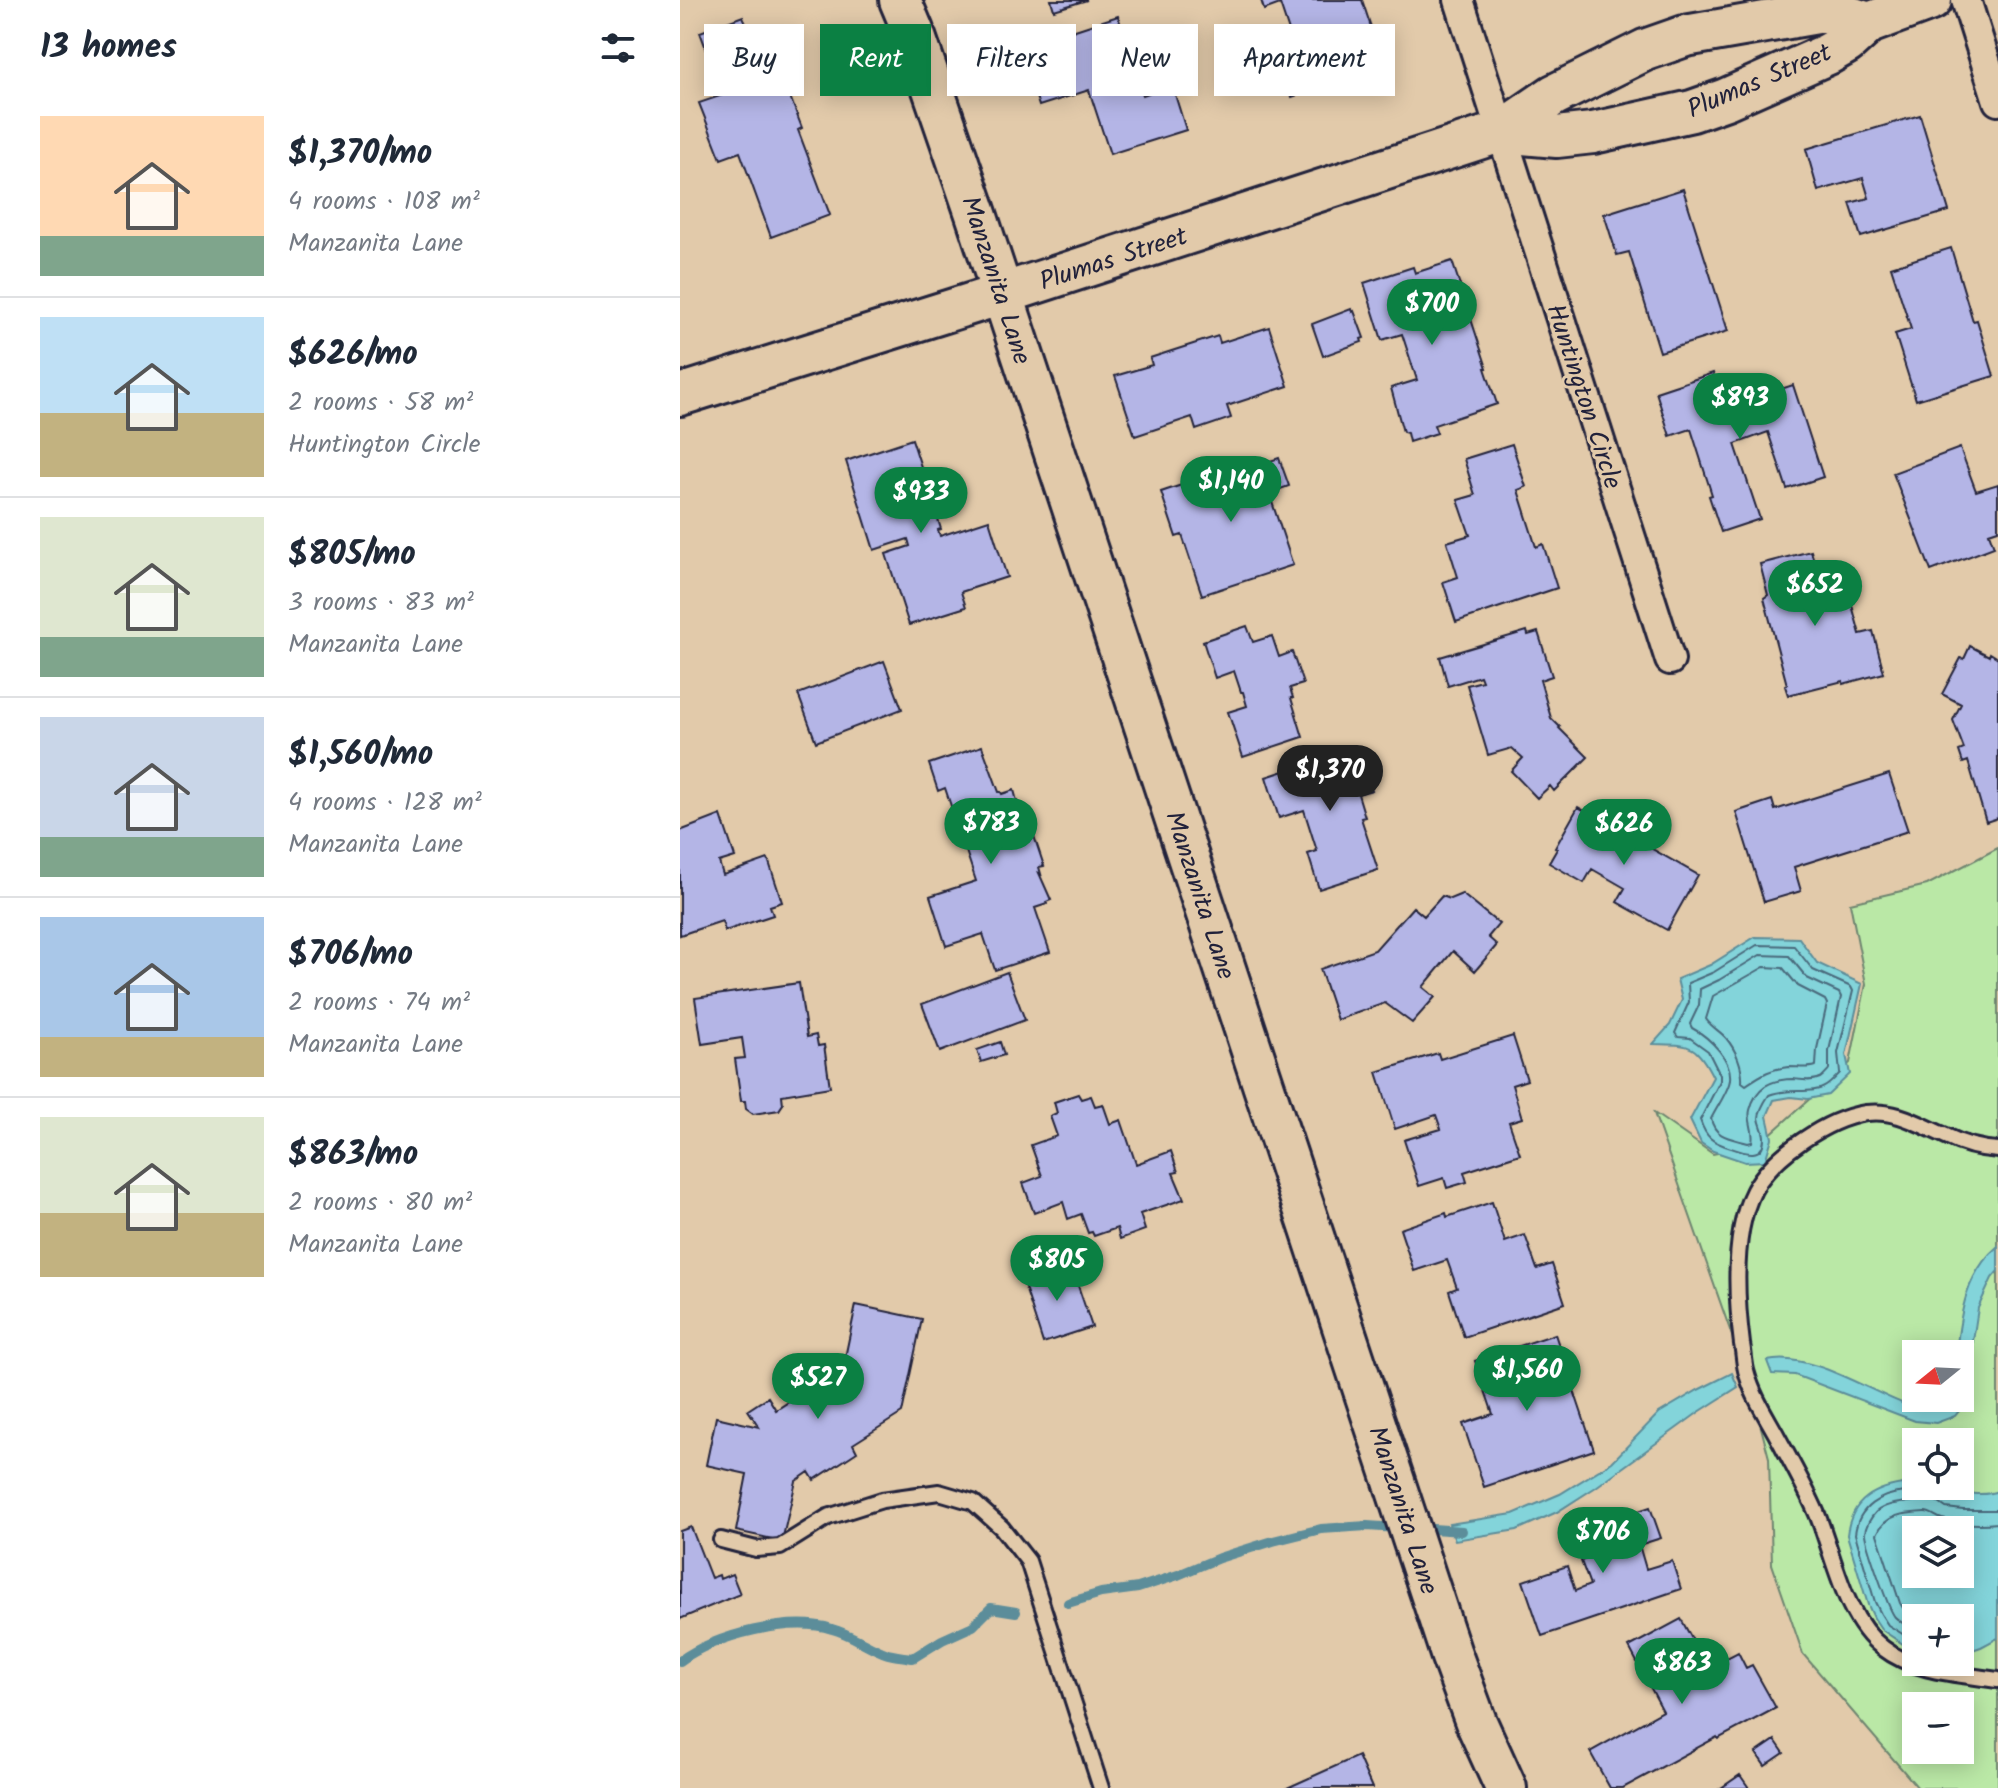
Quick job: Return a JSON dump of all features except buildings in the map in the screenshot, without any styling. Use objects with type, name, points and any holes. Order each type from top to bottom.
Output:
[{"type":"street","name":"Manzanita Lane","points":[[900,0],[918,44],[1002,294],[1451,1654],[1476,1722],[1506,1788]]},
{"type":"street","name":"Huntington Circle","points":[[1459,0],[1670,660]]},
{"type":"street","name":"Plumas Street","points":[[1500,132],[1557,137],[1593,133],[1692,111],[1828,54],[1847,43],[1869,23],[1931,0]]},
{"type":"street","points":[[1966,0],[1998,101]]},
{"type":"street","name":"Plumas Street","points":[[680,395],[1500,132],[1554,95],[1645,50],[1685,36],[1823,12],[1869,23]]},
{"type":"lane","points":[[1998,1150],[1968,1144],[1904,1117],[1886,1113],[1867,1113],[1826,1126],[1784,1156],[1755,1188],[1740,1235],[1738,1282],[1746,1372],[1756,1398],[1813,1505],[1852,1610],[1866,1631],[1884,1649],[1907,1661],[1948,1674],[1998,1680]]},
{"type":"lane","points":[[721,1540],[756,1549],[780,1547],[828,1517],[882,1500],[939,1492],[973,1502],[1002,1528],[1028,1561],[1101,1788]]},
{"type":"green space","points":[[1998,848],[1998,1788],[1918,1788],[1803,1654],[1772,1564],[1769,1458],[1752,1393],[1654,1113],[1713,1154],[1758,1145],[1850,1063],[1866,984],[1850,903],[1927,885]]},
{"type":"water","points":[[1755,937],[1799,938],[1817,963],[1862,984],[1846,1055],[1850,1074],[1828,1095],[1774,1100],[1767,1116],[1772,1138],[1765,1161],[1745,1162],[1713,1151],[1701,1143],[1690,1120],[1713,1077],[1702,1057],[1683,1046],[1653,1044],[1670,1025],[1682,1000],[1677,979],[1710,965]]},
{"type":"water","points":[[1998,1246],[1998,1271],[1978,1308],[1973,1340],[1958,1340],[1966,1295],[1987,1257]]},
{"type":"water","points":[[1767,1361],[1800,1361],[1836,1373],[1902,1403],[1902,1412],[1958,1412],[1936,1423],[1915,1421],[1795,1375],[1772,1374]]},
{"type":"water","points":[[1732,1373],[1738,1387],[1557,1512],[1517,1530],[1455,1540],[1449,1524],[1513,1514],[1560,1494],[1612,1462],[1659,1413]]},
{"type":"water","points":[[1902,1485],[1902,1500],[1974,1500],[1974,1494],[1998,1491],[1998,1638],[1974,1649],[1974,1604],[1902,1604],[1902,1643],[1882,1630],[1868,1605],[1847,1535],[1849,1523],[1860,1504],[1886,1488]]},
{"type":"waterway","points":[[1068,1603],[1101,1593],[1138,1588],[1219,1558],[1321,1529],[1367,1526],[1398,1528]]},
{"type":"waterway","points":[[1418,1528],[1462,1531]]},
{"type":"waterway","points":[[680,1661],[732,1636],[796,1625],[832,1629],[888,1654],[913,1658],[973,1626],[991,1608],[1016,1612]]}]
